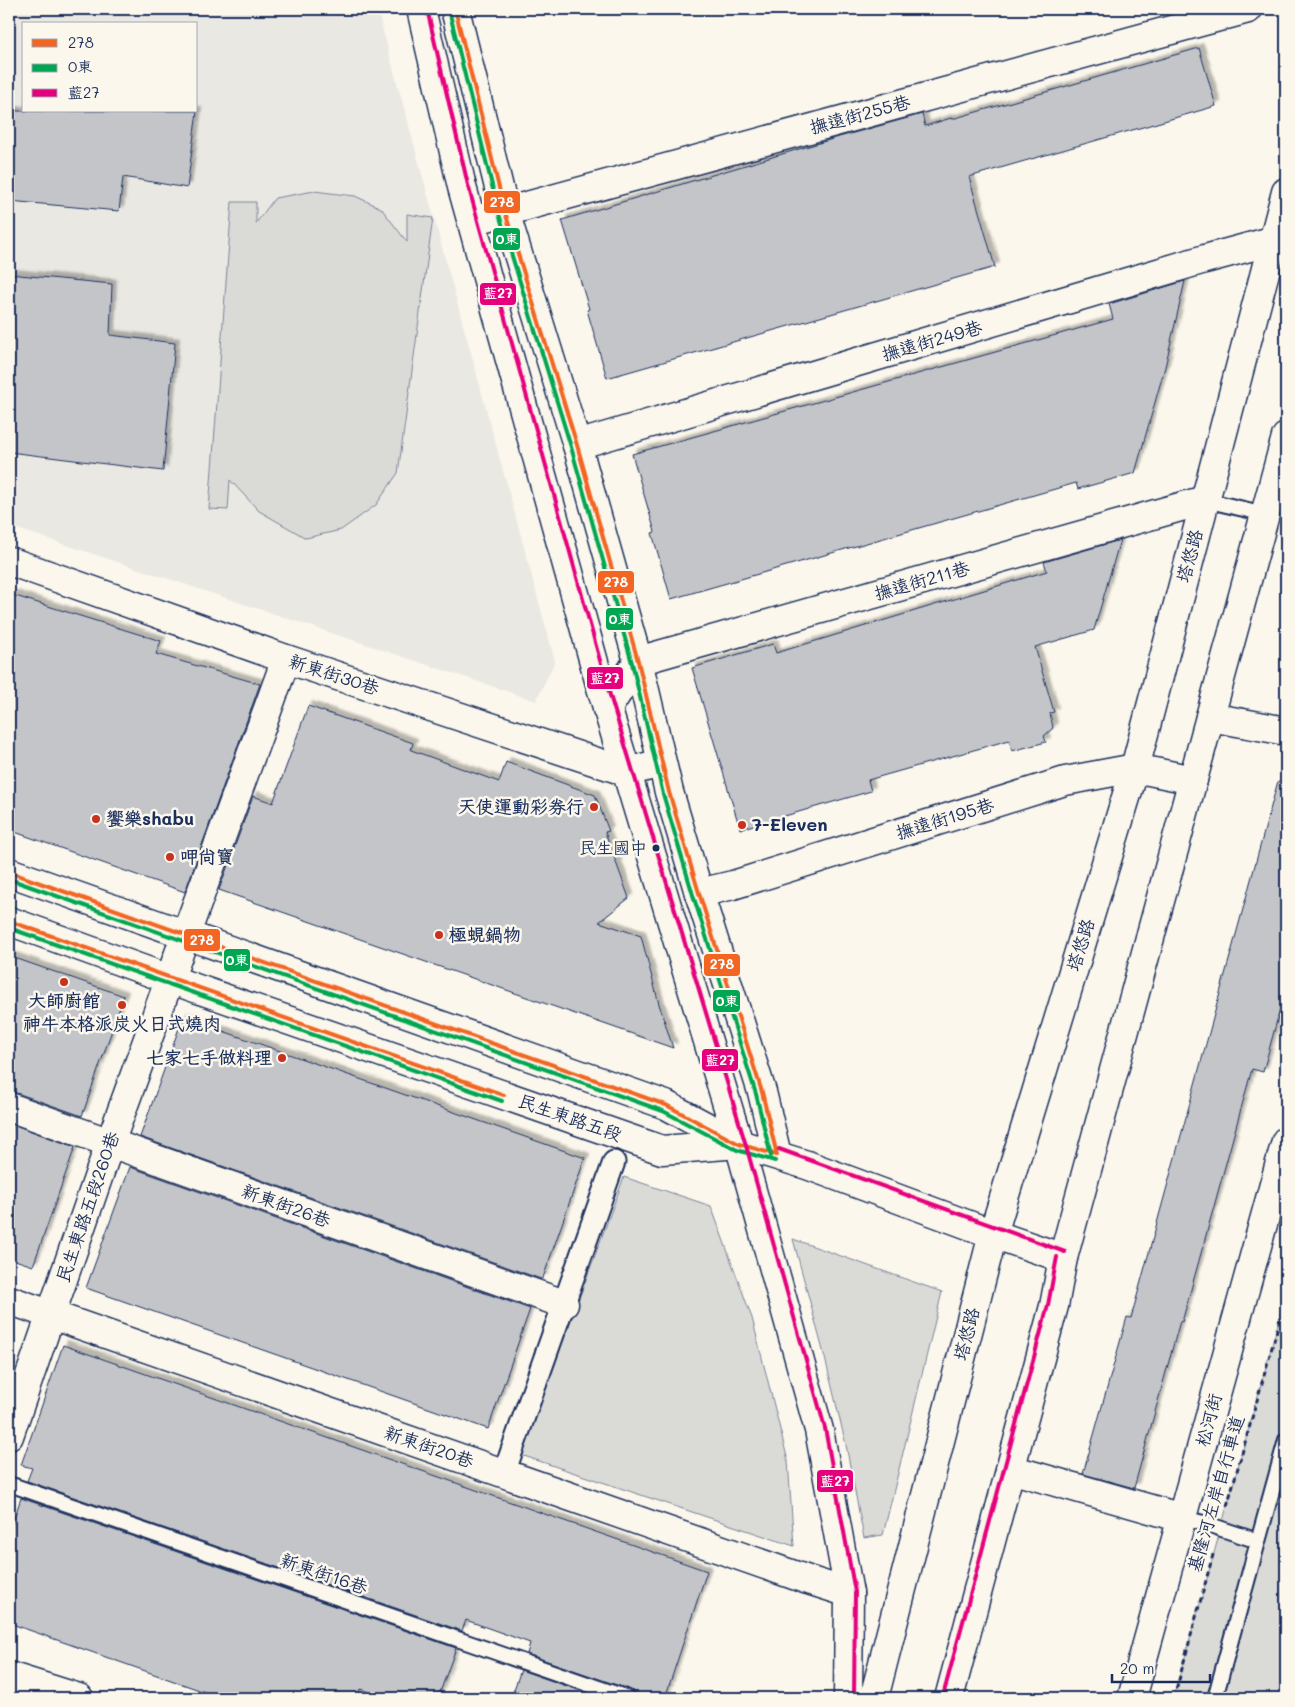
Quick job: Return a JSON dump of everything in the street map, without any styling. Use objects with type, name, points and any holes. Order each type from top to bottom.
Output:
[{"type":"street","points":[[421,9],[459,174],[607,709],[739,1144],[819,1430],[849,1593],[848,1698]]},
{"type":"street","points":[[455,9],[505,212],[577,445],[638,661],[661,764],[699,893],[762,1092],[777,1155]]},
{"type":"street","name":"撫遠街255巷","points":[[472,221],[1248,9]]},
{"type":"street","name":"塔悠路","points":[[874,1698],[993,1234],[1135,768],[1205,500],[1280,241],[1286,192]]},
{"type":"street","name":"撫遠街249巷","points":[[577,445],[1280,241]]},
{"type":"street","points":[[949,1698],[1054,1306],[1063,1258],[1286,437]]},
{"type":"street","name":"撫遠街211巷","points":[[638,661],[1205,500]]},
{"type":"street","name":"新東街30巷","points":[[9,561],[286,659],[627,772]]},
{"type":"street","name":"民生東路五段260巷","points":[[9,1436],[110,1143],[286,659]]},
{"type":"street","points":[[607,709],[638,661]]},
{"type":"street","points":[[1210,717],[1286,731]]},
{"type":"street","points":[[627,772],[661,764]]},
{"type":"street","name":"撫遠街195巷","points":[[699,893],[733,885],[1065,781],[1135,768],[1193,780]]},
{"type":"street","name":"民生東路五段","points":[[9,872],[666,1105],[739,1144],[834,1175],[1063,1258]]},
{"type":"street","name":"民生東路五段","points":[[9,921],[662,1150],[739,1144]]},
{"type":"street","name":"新東街26巷","points":[[9,1107],[564,1304]]},
{"type":"street","name":"松河街","points":[[1132,1698],[1286,1141]]},
{"type":"street","points":[[504,1473],[614,1162]]},
{"type":"street","name":"新東街20巷","points":[[9,1300],[849,1593]]},
{"type":"street","points":[[1010,1469],[1182,1518]]},
{"type":"street","points":[[9,1676],[79,1698]]},
{"type":"lane","points":[[1205,500],[1265,514]]},
{"type":"lane","points":[[1215,1698],[1286,1440]]},
{"type":"lane","name":"新東街16巷","points":[[9,1484],[628,1698]]},
{"type":"lane","points":[[1182,1518],[1258,1541]]},
{"type":"path","name":"基隆河左岸自行車道","points":[[1174,1698],[1286,1298]]},
{"type":"shaded area","points":[[9,9],[377,9],[555,661],[536,701],[9,526]]},
{"type":"shaded area","points":[[314,191],[355,196],[381,208],[407,242],[407,214],[433,218],[398,473],[376,505],[341,530],[306,538],[259,511],[230,480],[228,510],[209,509],[232,202],[256,202],[256,223],[275,198]]},
{"type":"shaded area","points":[[624,1177],[711,1206],[752,1318],[788,1461],[794,1546],[521,1455]]},
{"type":"shaded area","points":[[793,1239],[942,1292],[883,1535],[864,1538],[846,1445]]},
{"type":"shaded area","points":[[1286,1295],[1286,1698],[1173,1698],[1185,1657]]},
{"type":"shaded area","points":[[9,1689],[37,1698],[9,1698]]},
{"type":"building","points":[[1199,48],[1216,106],[969,177],[995,267],[607,378],[587,310],[589,309],[562,220],[922,114],[925,126]]},
{"type":"building","points":[[9,111],[197,112],[187,188],[123,177],[119,211],[9,201]]},
{"type":"building","points":[[9,274],[112,284],[110,335],[175,343],[163,471],[9,452]]},
{"type":"building","points":[[1185,281],[1165,367],[1135,473],[1078,489],[1076,483],[671,599],[652,533],[655,532],[632,454],[1113,319],[1109,304]]},
{"type":"building","points":[[1120,540],[1094,630],[1035,647],[1054,712],[1050,713],[1053,728],[1044,736],[1046,742],[1012,751],[1009,740],[868,780],[871,791],[740,829],[692,668],[773,644],[776,653],[1047,571],[1044,562]]},
{"type":"building","points":[[9,594],[161,641],[156,654],[260,684],[185,892],[9,830]]},
{"type":"building","points":[[308,706],[413,743],[411,750],[499,782],[506,762],[595,795],[609,831],[605,832],[629,898],[599,922],[641,936],[673,1048],[219,890],[253,796],[273,803]]},
{"type":"building","points":[[1278,781],[1286,782],[1286,987],[1263,1072],[1252,1069],[1134,1488],[1083,1474],[1127,1317],[1131,1318]]},
{"type":"building","points":[[9,956],[124,996],[82,1116],[14,1092],[9,1092]]},
{"type":"building","points":[[183,1017],[585,1158],[543,1278],[541,1279],[140,1137]]},
{"type":"building","points":[[9,1123],[75,1147],[33,1266],[9,1258]]},
{"type":"building","points":[[130,1167],[530,1309],[488,1429],[86,1288]]},
{"type":"building","points":[[63,1345],[707,1571],[665,1698],[637,1698],[631,1690],[527,1654],[530,1643],[466,1620],[462,1631],[27,1481],[32,1468],[21,1465]]},
{"type":"building","points":[[21,1498],[456,1648],[438,1698],[387,1698],[360,1689],[357,1698],[222,1698],[9,1623],[9,1533]]},
{"type":"building","points":[[521,1670],[602,1698],[511,1698]]},
{"type":"transit line","name":"藍27","points":[[427,9],[468,185],[606,682],[745,1142],[825,1428],[855,1592],[854,1698]]},
{"type":"transit line","name":"278","points":[[455,9],[505,212],[577,445],[638,661],[669,792],[762,1092],[777,1155]]},
{"type":"transit line","name":"0東","points":[[449,10],[499,214],[571,447],[632,663],[663,794],[756,1094],[771,1156]]},
{"type":"transit line","name":"278","points":[[9,872],[666,1105],[739,1144],[777,1155]]},
{"type":"transit line","name":"0東","points":[[9,879],[663,1111],[737,1150],[775,1161]]},
{"type":"transit line","name":"278","points":[[9,921],[504,1095]]},
{"type":"transit line","name":"0東","points":[[9,928],[502,1101]]},
{"type":"transit line","name":"藍27","points":[[779,1149],[1065,1252]]},
{"type":"transit line","name":"藍27","points":[[943,1696],[1048,1305],[1057,1257]]},
{"type":"place","name":"天使運動彩券行","points":[[594,807]]},
{"type":"place","name":"饗樂shabu","points":[[96,819]]},
{"type":"place","name":"7-Eleven","points":[[742,825]]},
{"type":"place","name":"民生國中","points":[[656,848]]},
{"type":"place","name":"呷尚寶","points":[[170,857]]},
{"type":"place","name":"極蜆鍋物","points":[[439,935]]},
{"type":"place","name":"大師廚館","points":[[64,982]]},
{"type":"place","name":"神牛本格派炭火日式燒肉","points":[[122,1005]]},
{"type":"place","name":"七家七手做料理","points":[[282,1058]]}]
